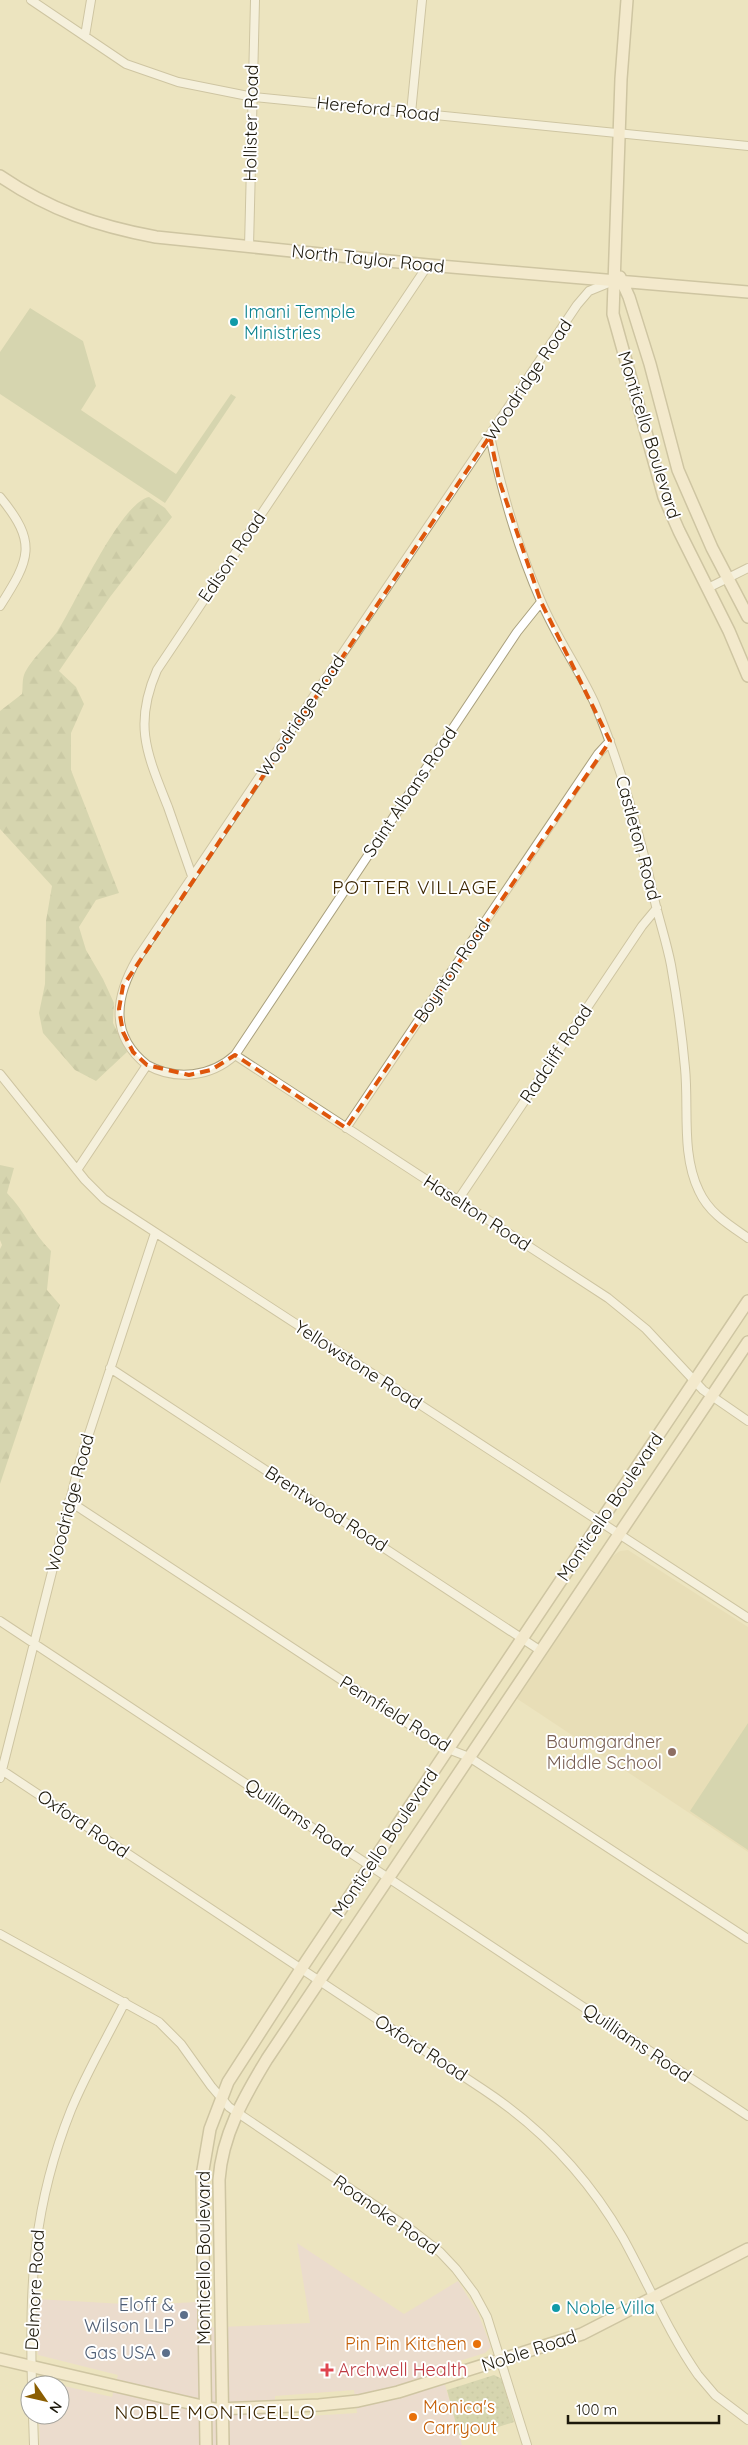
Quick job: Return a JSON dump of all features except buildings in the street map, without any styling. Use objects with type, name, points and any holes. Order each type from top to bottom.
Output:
[{"type":"main road","name":"Monticello Boulevard","points":[[627,0],[621,79],[617,281],[613,314],[664,497],[678,531],[729,631],[748,676]]},
{"type":"main road","name":"North Taylor Road","points":[[0,176],[61,210],[116,230],[156,237],[428,265],[748,292]]},
{"type":"main road","name":"Monticello Boulevard","points":[[617,281],[650,364],[678,470],[712,548],[748,617]]},
{"type":"main road","name":"Monticello Boulevard","points":[[223,2445],[220,2165],[233,2111],[619,1535],[703,1390],[748,1302]]},
{"type":"main road","name":"Monticello Boulevard","points":[[206,2445],[202,2176],[209,2134],[220,2098],[238,2064],[300,1969],[600,1523],[703,1390],[748,1342]]},
{"type":"main road","name":"Noble Road","points":[[0,2359],[223,2410],[319,2405],[371,2399],[582,2334],[748,2249]]},
{"type":"main road","points":[[204,2341],[222,2341]]},
{"type":"street","name":"Hereford Road","points":[[31,0],[126,64],[178,82],[253,97],[748,146]]},
{"type":"street","points":[[85,36],[91,0]]},
{"type":"street","name":"Hollister Road","points":[[249,247],[255,0]]},
{"type":"street","points":[[411,113],[422,0]]},
{"type":"street","name":"Edison Road","points":[[192,876],[148,754],[144,728],[145,706],[149,688],[157,670],[428,265]]},
{"type":"street","name":"Woodridge Road","points":[[147,1065],[133,1052],[123,1032],[119,1014],[120,994],[137,959],[577,305],[589,291],[617,281]]},
{"type":"street","name":"Castleton Road","points":[[490,436],[499,480],[523,556],[541,602],[594,702],[610,741],[639,836],[671,964],[685,1076],[688,1153],[692,1171],[706,1204],[726,1223],[748,1238]]},
{"type":"street","points":[[0,498],[21,524],[26,555],[16,582],[0,606]]},
{"type":"street","points":[[708,588],[748,568]]},
{"type":"street","name":"Saint Albans Road","points":[[147,1065],[168,1073],[189,1075],[215,1069],[235,1054],[517,632],[541,602]]},
{"type":"street","name":"Boynton Road","points":[[346,1128],[593,762],[610,741]]},
{"type":"street","name":"Radcliff Road","points":[[458,1200],[642,926],[657,908]]},
{"type":"street","name":"Haselton Road","points":[[235,1054],[617,1305],[648,1332],[703,1390],[748,1420]]},
{"type":"street","points":[[77,1170],[147,1065]]},
{"type":"street","name":"Yellowstone Road","points":[[0,1074],[77,1170],[104,1199],[748,1618]]},
{"type":"street","name":"Woodridge Road","points":[[1,1772],[69,1501],[110,1368],[156,1233]]},
{"type":"street","name":"Brentwood Road","points":[[110,1368],[541,1651]]},
{"type":"street","name":"Pennfield Road","points":[[69,1501],[448,1749],[470,1758],[748,1939]]},
{"type":"street","name":"Quilliams Road","points":[[0,1621],[748,2116]]},
{"type":"street","name":"Oxford Road","points":[[1,1772],[505,2104],[547,2138],[571,2163],[601,2202],[698,2375],[715,2395],[748,2420]]},
{"type":"street","name":"Roanoke Road","points":[[0,1934],[148,2014],[170,2032],[220,2098],[233,2111],[413,2231],[442,2254],[463,2278],[487,2317],[527,2445]]},
{"type":"street","name":"Delmore Road","points":[[31,2375],[30,2313],[33,2256],[47,2183],[64,2129],[78,2093],[125,2002]]},
{"type":"street","points":[[33,2425],[34,2445]]},
{"type":"highlighted area","points":[[490,436],[499,480],[541,602],[610,741],[346,1128],[235,1055],[211,1070],[189,1075],[147,1065],[133,1052],[123,1032],[119,1009],[123,986]]},
{"type":"shaded area","name":"Baumgardner Middle School","points":[[628,1550],[748,1627],[748,1852],[516,1698],[610,1558],[620,1551]]},
{"type":"shaded area","points":[[297,2243],[404,2314],[458,2281],[478,2313],[491,2347],[485,2353],[440,2367],[462,2445],[40,2445],[39,2425],[70,2425],[70,2387],[112,2397],[118,2375],[38,2355],[36,2299],[142,2305],[197,2302],[198,2328],[310,2323]],"holes":[[[354,2390],[357,2413],[275,2418],[275,2396]]]},
{"type":"green space","points":[[30,308],[83,341],[96,386],[81,410],[176,474],[231,394],[236,397],[165,503],[0,394],[0,352]]},
{"type":"green space","points":[[149,497],[165,508],[172,517],[110,597],[59,671],[76,687],[84,704],[71,733],[71,770],[119,893],[96,900],[79,927],[86,950],[114,1003],[113,1023],[127,1052],[96,1081],[75,1070],[43,1033],[39,1013],[45,984],[46,921],[52,886],[0,829],[0,711],[22,694],[23,677],[26,670],[57,632],[112,535],[137,503]]},
{"type":"green space","points":[[0,1165],[14,1168],[7,1193],[51,1251],[47,1290],[60,1305],[0,1484],[0,1249],[2,1245],[0,1240]]},
{"type":"green space","points":[[748,1723],[748,1850],[690,1811]]},
{"type":"green space","points":[[494,2375],[502,2379],[514,2422],[460,2439],[447,2390]]},
{"type":"place","name":"Imani Temple Ministries","points":[[234,322]]},
{"type":"place","name":"Baumgardner Middle School","points":[[672,1752]]},
{"type":"place","name":"Noble Villa","points":[[556,2308]]},
{"type":"place","name":"Eloff & Wilson LLP","points":[[184,2315]]},
{"type":"place","name":"Pin Pin Kitchen","points":[[477,2344]]},
{"type":"place","name":"Gas USA","points":[[166,2353]]},
{"type":"place","name":"Archwell Health","points":[[327,2370]]},
{"type":"place","name":"Monica's Carryout","points":[[413,2417]]},
{"type":"district","name":"POTTER VILLAGE","points":[[415,887]]},
{"type":"district","name":"NOBLE MONTICELLO","points":[[215,2412]]}]
